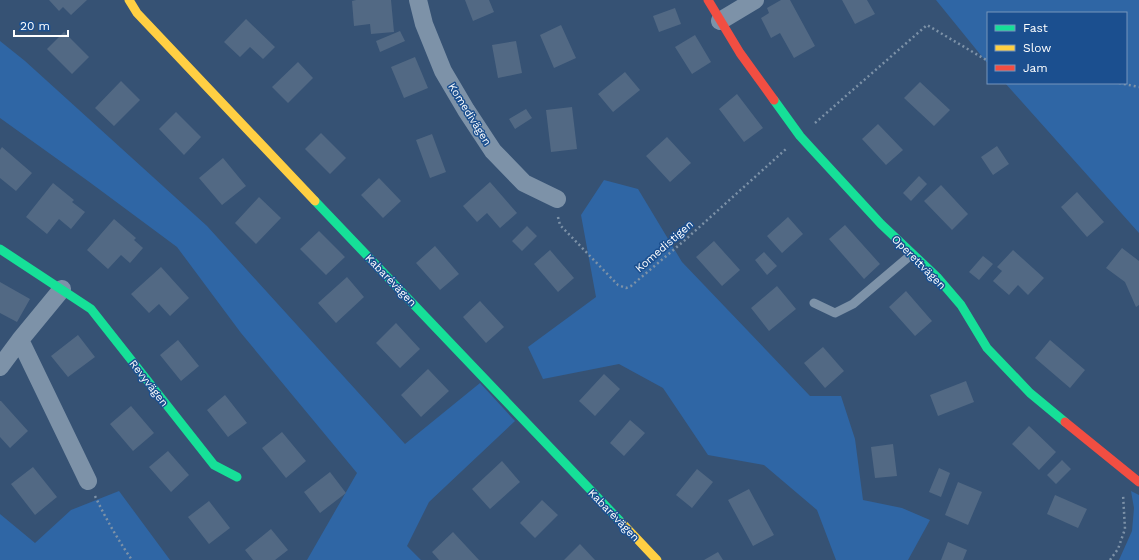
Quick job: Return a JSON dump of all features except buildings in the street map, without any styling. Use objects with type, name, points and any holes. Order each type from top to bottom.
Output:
[{"type":"street","name":"Kabarévägen","points":[[129,0],[137,13],[655,559]]},
{"type":"street","name":"Komedivägen","points":[[418,0],[424,24],[443,71],[493,152],[524,183],[557,199]]},
{"type":"street","name":"Operettvägen","points":[[708,0],[740,53],[800,136],[881,224],[937,277],[962,305],[987,348],[1030,393],[1139,482]]},
{"type":"street","points":[[720,21],[755,0]]},
{"type":"street","name":"Revyvägen","points":[[0,249],[91,309],[214,464],[237,477]]},
{"type":"street","points":[[0,367],[62,289]]},
{"type":"street","points":[[20,340],[88,481]]},
{"type":"lane","points":[[814,303],[835,313],[853,304],[912,254]]},
{"type":"path","points":[[800,136],[928,25],[987,60]]},
{"type":"path","points":[[1124,84],[1139,87]]},
{"type":"path","name":"Komedistigen","points":[[557,199],[558,219],[560,225],[618,286],[626,288],[631,286],[684,240],[800,136]]},
{"type":"path","points":[[1110,560],[1118,549],[1125,529],[1124,503],[1119,466]]},
{"type":"path","points":[[88,481],[106,520],[132,560]]},
{"type":"shaded area","points":[[936,0],[1139,0],[1139,233],[1006,84],[1127,84],[1127,12],[987,12],[987,63]]},
{"type":"shaded area","points":[[0,41],[25,61],[207,226],[405,444],[480,383],[515,421],[429,502],[407,546],[421,560],[307,560],[357,473],[241,333],[177,247],[0,118]]},
{"type":"shaded area","points":[[604,180],[638,189],[682,262],[810,396],[841,396],[855,439],[863,500],[902,508],[930,520],[908,560],[836,560],[817,510],[764,465],[708,455],[663,388],[619,364],[543,379],[528,347],[596,297],[581,215]]},
{"type":"shaded area","points":[[119,491],[170,560],[0,560],[0,514],[35,543],[71,510]]},
{"type":"shaded area","points":[[1131,491],[1139,495],[1139,560],[1119,560],[1132,531],[1134,508]]},
{"type":"traffic: fast","points":[[774,100],[800,136],[810,147],[881,224],[937,277],[961,305],[987,348],[1030,393],[1065,422]]},
{"type":"traffic: fast","points":[[315,201],[622,523]]},
{"type":"traffic: fast","points":[[0,249],[91,309],[214,465],[237,477]]},
{"type":"traffic: slow","points":[[129,0],[137,13],[315,201]]},
{"type":"traffic: slow","points":[[622,523],[657,560]]},
{"type":"traffic: jam","points":[[708,0],[740,53],[774,100]]},
{"type":"traffic: jam","points":[[1065,422],[1139,482]]}]
